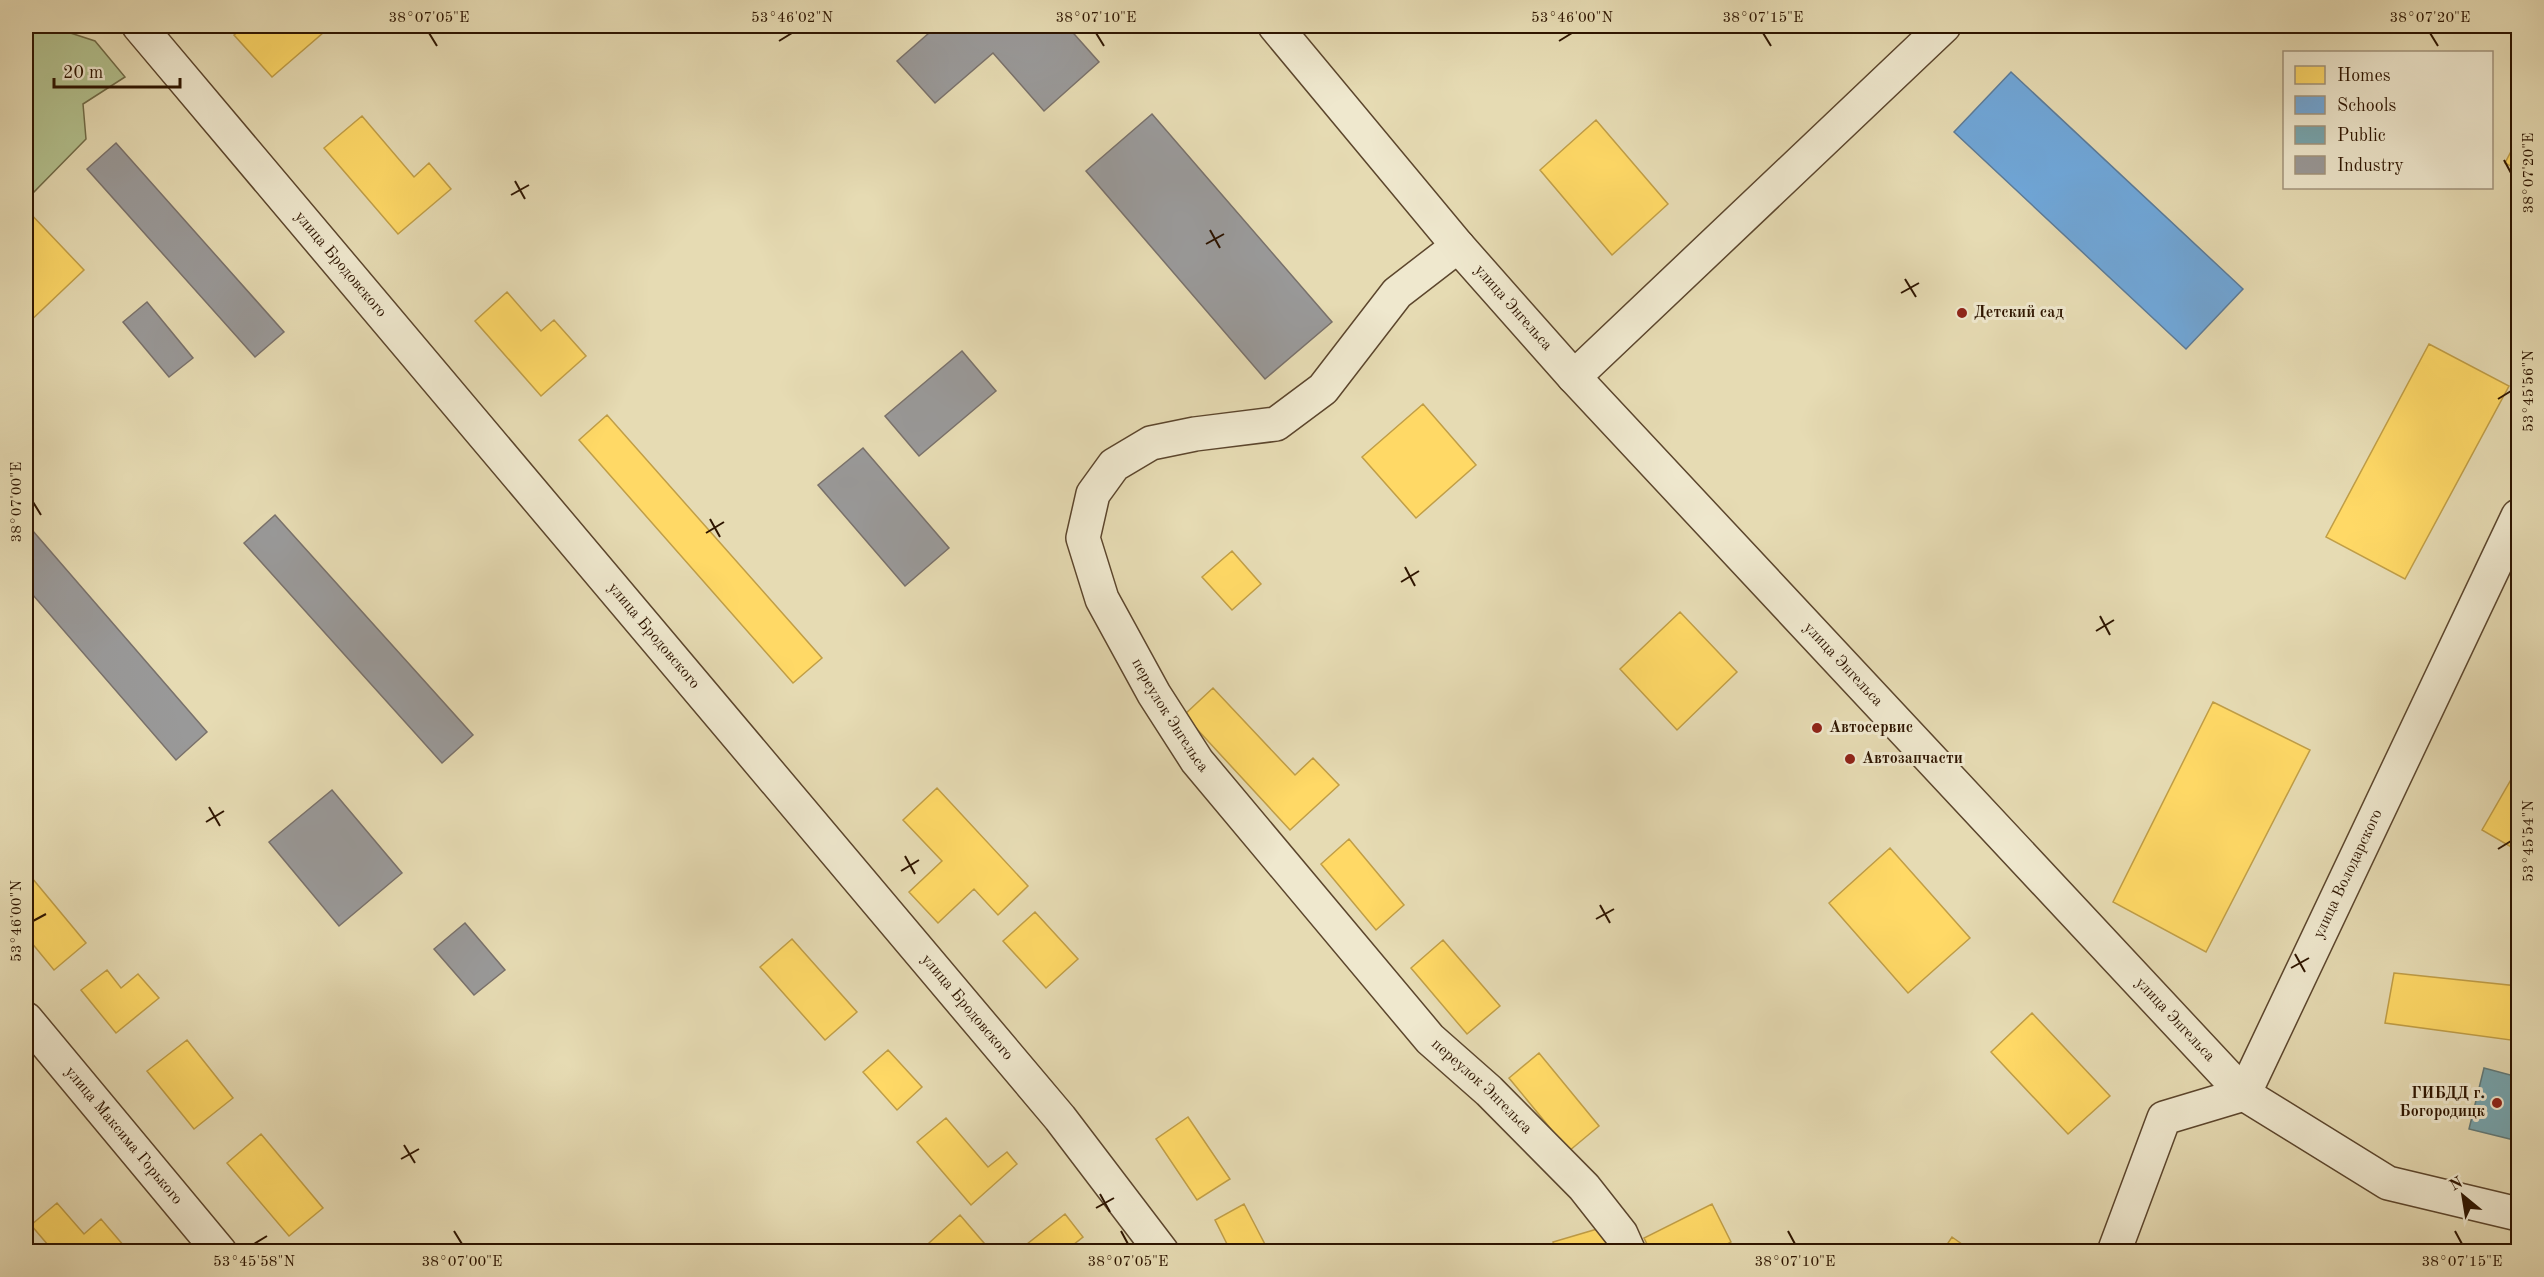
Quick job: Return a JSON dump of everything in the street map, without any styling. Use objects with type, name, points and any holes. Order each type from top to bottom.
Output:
[{"type":"street","name":"улица Бродовского","points":[[139,26],[1060,1118],[1162,1251]]},
{"type":"street","name":"улица Энгельса","points":[[1275,26],[1458,246],[1574,377],[2244,1094],[2388,1183],[2518,1214]]},
{"type":"street","points":[[1574,377],[1944,26]]},
{"type":"street","name":"переулок Энгельса","points":[[1458,246],[1397,293],[1323,389],[1276,424],[1195,434],[1151,443],[1114,465],[1093,494],[1083,538],[1102,599],[1154,694],[1197,761],[1430,1039],[1489,1091],[1584,1187],[1621,1234],[1629,1251]]},
{"type":"street","name":"улица Володарского","points":[[2244,1094],[2518,516]]},
{"type":"street","name":"улица Максима Горького","points":[[26,1019],[220,1251]]},
{"type":"street","points":[[2114,1251],[2164,1118],[2244,1094]]},
{"type":"green space","points":[[26,26],[49,26],[95,41],[125,77],[83,104],[86,139],[30,196],[26,194]]},
{"type":"building: Homes","points":[[245,26],[331,26],[272,77],[234,35]]},
{"type":"building: Homes","points":[[362,116],[414,177],[429,163],[451,189],[398,234],[324,148]]},
{"type":"building: Homes","points":[[1596,120],[1668,204],[1612,255],[1540,170]]},
{"type":"building: Homes","points":[[2518,138],[2518,170],[2505,163]]},
{"type":"building: Homes","points":[[26,211],[84,270],[26,325]]},
{"type":"building: Homes","points":[[507,292],[541,331],[554,320],[586,356],[541,396],[475,321]]},
{"type":"building: Homes","points":[[2429,344],[2509,386],[2405,579],[2326,537]]},
{"type":"building: Homes","points":[[1423,404],[1476,465],[1416,518],[1362,457]]},
{"type":"building: Homes","points":[[607,415],[822,658],[793,683],[579,440]]},
{"type":"building: Homes","points":[[1232,551],[1261,584],[1232,610],[1202,577]]},
{"type":"building: Homes","points":[[1680,612],[1737,672],[1677,730],[1620,669]]},
{"type":"building: Homes","points":[[1213,688],[1295,775],[1313,758],[1339,785],[1290,830],[1184,715]]},
{"type":"building: Homes","points":[[2213,702],[2310,750],[2206,952],[2113,902]]},
{"type":"building: Homes","points":[[2516,771],[2518,773],[2518,851],[2482,830]]},
{"type":"building: Homes","points":[[937,788],[1028,886],[998,915],[974,889],[938,923],[909,892],[942,861],[903,820]]},
{"type":"building: Homes","points":[[1349,839],[1404,905],[1376,930],[1321,864]]},
{"type":"building: Homes","points":[[1890,848],[1970,938],[1908,993],[1829,903]]},
{"type":"building: Homes","points":[[32,878],[86,943],[54,970],[26,936],[26,883]]},
{"type":"building: Homes","points":[[1035,912],[1078,959],[1046,988],[1003,941]]},
{"type":"building: Homes","points":[[792,939],[857,1012],[825,1040],[760,967]]},
{"type":"building: Homes","points":[[1443,940],[1500,1006],[1467,1034],[1411,968]]},
{"type":"building: Homes","points":[[107,970],[121,988],[138,974],[159,998],[116,1033],[81,990]]},
{"type":"building: Homes","points":[[2394,973],[2518,986],[2518,1041],[2385,1023]]},
{"type":"building: Homes","points":[[2032,1013],[2110,1096],[2068,1134],[1991,1052]]},
{"type":"building: Homes","points":[[187,1040],[233,1098],[194,1129],[147,1071]]},
{"type":"building: Homes","points":[[888,1050],[922,1087],[897,1110],[863,1072]]},
{"type":"building: Homes","points":[[1539,1053],[1599,1126],[1569,1151],[1509,1078]]},
{"type":"building: Homes","points":[[1188,1117],[1230,1179],[1197,1200],[1156,1139]]},
{"type":"building: Homes","points":[[946,1118],[988,1167],[1007,1152],[1017,1164],[971,1205],[917,1142]]},
{"type":"building: Homes","points":[[261,1134],[323,1208],[289,1236],[227,1163]]},
{"type":"building: Homes","points":[[57,1203],[84,1234],[101,1219],[124,1246],[118,1252],[54,1252],[31,1225]]},
{"type":"building: Homes","points":[[1244,1204],[1269,1252],[1231,1252],[1215,1220]]},
{"type":"building: Homes","points":[[1712,1204],[1731,1242],[1713,1252],[1651,1252],[1644,1238]]},
{"type":"building: Homes","points":[[1065,1214],[1083,1237],[1064,1252],[1017,1252]]},
{"type":"building: Homes","points":[[960,1215],[984,1243],[974,1252],[919,1252]]},
{"type":"building: Homes","points":[[1604,1227],[1611,1252],[1556,1252],[1553,1242]]},
{"type":"building: Homes","points":[[1952,1237],[1973,1252],[1942,1252]]},
{"type":"building: Schools","points":[[2011,72],[2243,289],[2186,349],[1954,132]]},
{"type":"building: Public","name":"ГИБДД г. Богородицк","points":[[2484,1068],[2518,1077],[2518,1141],[2469,1129]]},
{"type":"building: Industry","points":[[937,26],[1067,26],[1099,62],[1044,111],[993,53],[935,103],[897,61]]},
{"type":"building: Industry","points":[[1152,114],[1332,322],[1265,379],[1086,171]]},
{"type":"building: Industry","points":[[116,143],[284,332],[255,357],[87,169]]},
{"type":"building: Industry","points":[[147,302],[193,358],[169,377],[123,322]]},
{"type":"building: Industry","points":[[962,351],[996,391],[919,456],[885,416]]},
{"type":"building: Industry","points":[[863,448],[949,548],[905,586],[818,485]]},
{"type":"building: Industry","points":[[275,515],[473,735],[442,763],[244,543]]},
{"type":"building: Industry","points":[[26,523],[207,732],[176,760],[26,587]]},
{"type":"building: Industry","points":[[332,790],[402,873],[339,926],[269,842]]},
{"type":"building: Industry","points":[[465,923],[505,970],[474,995],[434,949]]},
{"type":"place","name":"Детский сад","points":[[1962,313]]},
{"type":"place","name":"Автосервис","points":[[1817,728]]},
{"type":"place","name":"Автозапчасти","points":[[1850,759]]},
{"type":"place","name":"ГИБДД г. Богородицк","points":[[2497,1103]]}]
